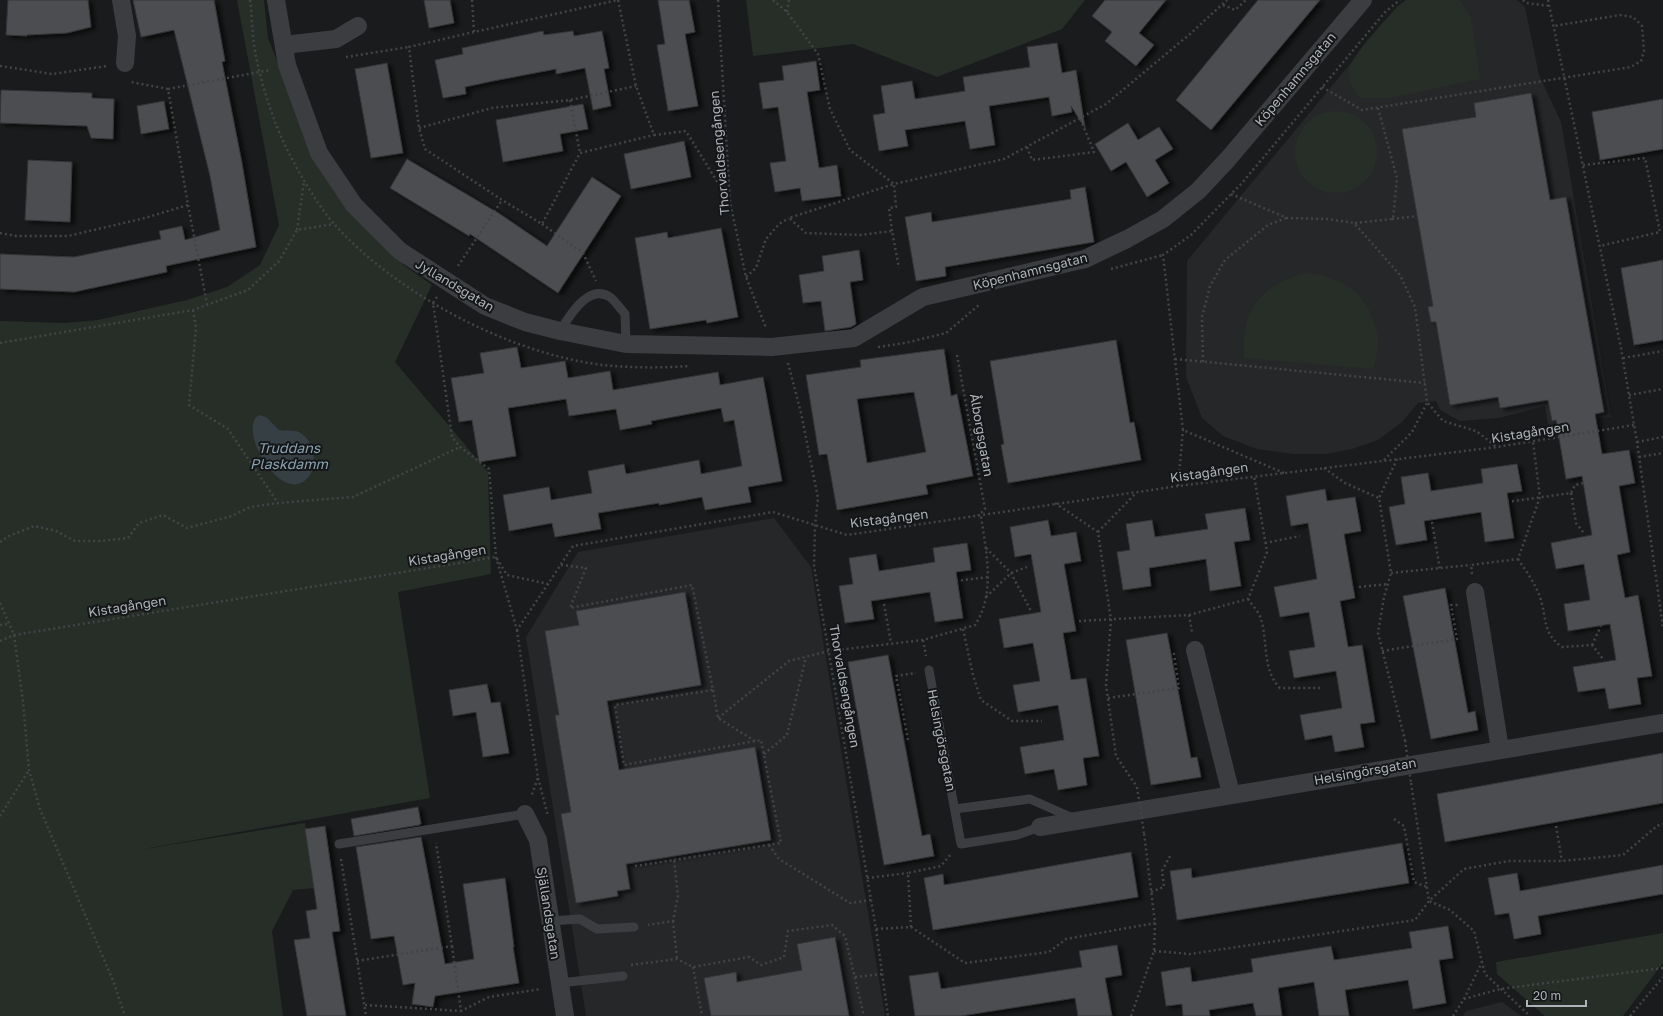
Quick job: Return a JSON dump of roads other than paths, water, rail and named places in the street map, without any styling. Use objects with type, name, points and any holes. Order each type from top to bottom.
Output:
[{"type":"street","points":[[121,0],[127,36],[125,63]]},
{"type":"street","name":"Jyllandsgatan","points":[[276,0],[287,65],[319,153],[350,198],[400,251],[447,283],[485,306],[525,322],[560,331],[626,344],[772,347]]},
{"type":"street","name":"Köpenhamnsgatan","points":[[772,347],[854,338],[923,297],[1085,259],[1127,239],[1163,219],[1198,191],[1228,159],[1363,0]]},
{"type":"street","points":[[284,45],[336,39],[358,26]]},
{"type":"street","points":[[1468,596],[1500,749]]},
{"type":"street","points":[[1195,647],[1231,794]]},
{"type":"street","name":"Helsingörsgatan","points":[[1040,827],[1663,722]]},
{"type":"street","name":"Själlandsgatan","points":[[525,814],[538,840],[550,921],[551,986],[565,1016]]},
{"type":"lane","points":[[560,331],[573,311],[589,297],[602,294],[610,298],[625,314],[626,344]]},
{"type":"lane","name":"Helsingörsgatan","points":[[929,670],[961,844],[1017,835],[1040,827]]},
{"type":"lane","name":"Helsingörsgatan","points":[[955,809],[1030,799],[1078,820]]},
{"type":"lane","points":[[339,844],[525,814]]},
{"type":"lane","points":[[550,921],[580,919],[597,928],[634,927]]},
{"type":"lane","points":[[551,986],[623,976]]},
{"type":"water","name":"Truddans Plaskdamm","points":[[259,415],[266,417],[279,430],[296,431],[307,439],[311,445],[314,460],[311,474],[307,479],[301,483],[291,484],[280,479],[270,470],[256,445],[253,432],[254,422]]}]
